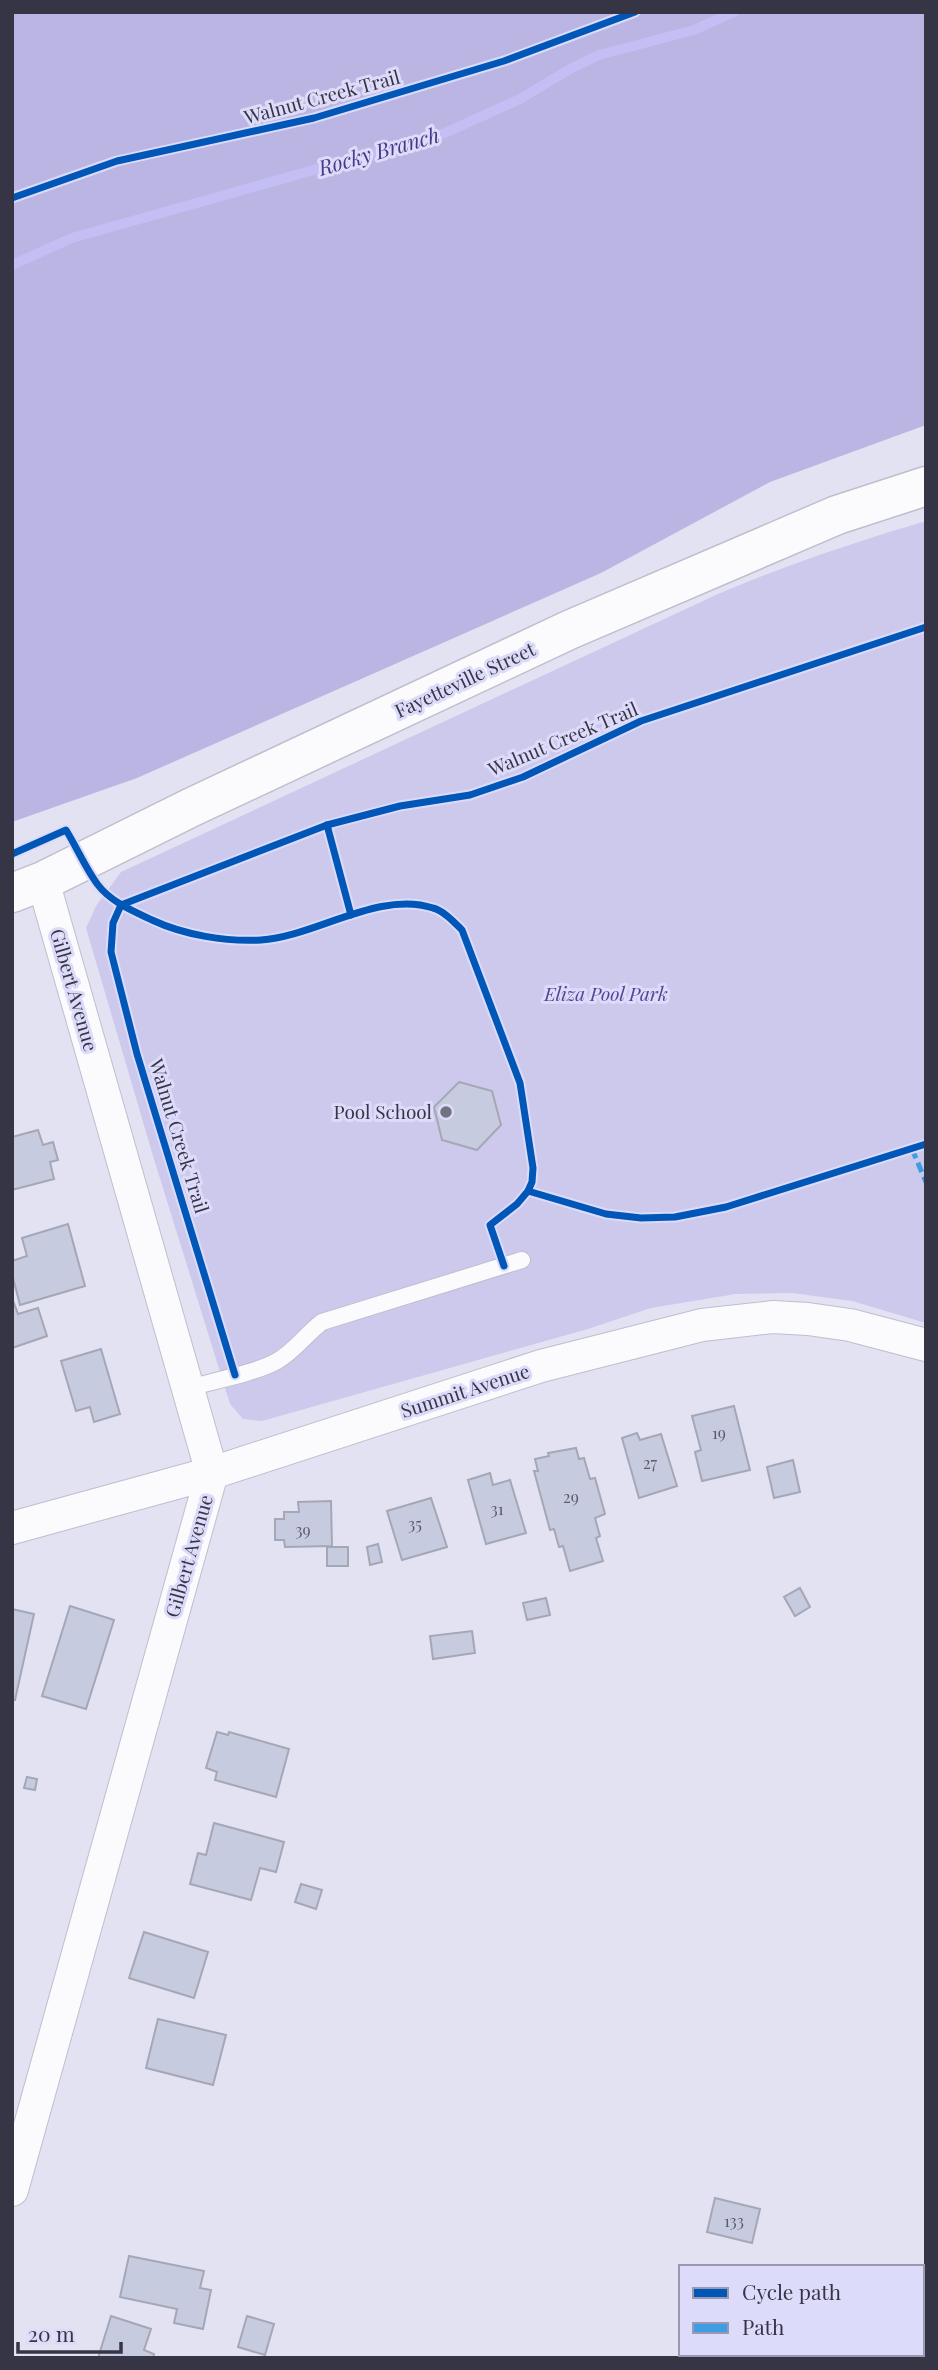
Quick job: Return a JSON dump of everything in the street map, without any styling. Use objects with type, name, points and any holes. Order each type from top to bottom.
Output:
[{"type":"street","name":"Fayetteville Street","points":[[28,887],[569,630],[837,515],[926,486]]},
{"type":"street","name":"Gilbert Avenue","points":[[12,2190],[212,1473],[188,1388],[28,887]]},
{"type":"street","name":"Summit Avenue","points":[[12,1528],[212,1473],[541,1366],[702,1325],[773,1317],[808,1319],[850,1325],[926,1345]]},
{"type":"lane","points":[[188,1388],[275,1362],[292,1351],[308,1332],[322,1322],[522,1260]]},
{"type":"green space","name":"Eliza Pool Park","points":[[926,521],[926,1323],[852,1301],[792,1293],[736,1294],[651,1308],[588,1329],[262,1421],[243,1419],[230,1404],[86,928],[96,906],[121,872],[718,594],[821,554]]},
{"type":"shaded area","points":[[12,12],[926,12],[926,425],[770,482],[601,573],[137,778],[12,822]]},
{"type":"building","points":[[459,1082],[492,1091],[501,1125],[477,1150],[442,1140],[434,1107]]},
{"type":"building","points":[[38,1130],[43,1145],[53,1142],[58,1160],[50,1162],[54,1179],[12,1190],[12,1137]]},
{"type":"building","points":[[68,1224],[85,1286],[20,1305],[12,1274],[12,1261],[27,1256],[22,1238]]},
{"type":"building","points":[[14,1303],[18,1314],[38,1308],[47,1336],[12,1348]]},
{"type":"building","points":[[101,1349],[120,1414],[94,1422],[90,1407],[76,1411],[61,1361]]},
{"type":"building","points":[[734,1406],[750,1470],[702,1481],[695,1452],[701,1450],[692,1416]]},
{"type":"building","points":[[637,1433],[640,1440],[661,1434],[677,1486],[639,1498],[622,1438]]},
{"type":"building","points":[[576,1448],[579,1459],[584,1458],[590,1479],[595,1478],[605,1514],[595,1518],[600,1536],[596,1538],[603,1561],[570,1571],[563,1546],[559,1547],[554,1529],[550,1530],[534,1471],[538,1471],[535,1459],[549,1456],[548,1453]]},
{"type":"building","points":[[793,1460],[800,1492],[774,1498],[767,1467]]},
{"type":"building","points":[[490,1473],[493,1485],[510,1480],[526,1533],[486,1544],[468,1480]]},
{"type":"building","points":[[431,1498],[447,1547],[402,1560],[387,1511]]},
{"type":"building","points":[[331,1501],[332,1546],[285,1547],[284,1540],[275,1540],[275,1519],[284,1519],[284,1512],[299,1512],[298,1502]]},
{"type":"building","points":[[378,1544],[382,1562],[370,1565],[367,1547]]},
{"type":"building","points":[[327,1547],[348,1547],[348,1566],[327,1566]]},
{"type":"building","points":[[800,1588],[810,1607],[795,1616],[784,1597]]},
{"type":"building","points":[[546,1598],[550,1615],[527,1620],[523,1603]]},
{"type":"building","points":[[70,1606],[114,1620],[86,1709],[42,1696]]},
{"type":"building","points":[[12,1609],[34,1614],[15,1700],[12,1700]]},
{"type":"building","points":[[472,1631],[475,1653],[433,1659],[430,1636]]},
{"type":"building","points":[[217,1732],[228,1735],[229,1732],[289,1749],[276,1797],[215,1780],[217,1772],[206,1768]]},
{"type":"building","points":[[27,1777],[37,1779],[35,1790],[24,1788]]},
{"type":"building","points":[[214,1823],[284,1842],[276,1872],[260,1868],[251,1900],[190,1884],[198,1853],[206,1855]]},
{"type":"building","points":[[301,1884],[322,1890],[316,1909],[295,1902]]},
{"type":"building","points":[[144,1932],[208,1952],[194,1998],[129,1978]]},
{"type":"building","points":[[158,2019],[226,2035],[213,2085],[146,2068]]},
{"type":"building","points":[[715,2198],[760,2209],[752,2243],[707,2232]]},
{"type":"building","points":[[129,2256],[204,2271],[200,2288],[211,2290],[203,2329],[174,2323],[177,2309],[120,2297]]},
{"type":"building","points":[[111,2316],[151,2329],[144,2350],[154,2354],[153,2358],[98,2358]]},
{"type":"building","points":[[247,2316],[274,2324],[265,2355],[238,2347]]},
{"type":"waterway","name":"Rocky Branch","points":[[12,265],[72,238],[445,133],[520,99],[599,55],[694,30],[734,12]]},
{"type":"marked path","points":[[912,1149],[926,1182]]},
{"type":"cycle path","name":"Walnut Creek Trail","points":[[12,198],[117,161],[314,118],[504,61],[635,12]]},
{"type":"cycle path","name":"Walnut Creek Trail","points":[[235,1375],[137,1054],[111,952],[113,923],[121,905],[327,825],[400,806],[470,795],[523,777],[641,721],[926,627]]},
{"type":"cycle path","points":[[327,825],[351,915]]},
{"type":"cycle path","points":[[12,854],[66,830],[94,879],[103,891],[116,901],[164,925],[220,939],[261,940],[281,937],[369,909],[391,905],[412,904],[433,908],[449,917],[462,930],[520,1083],[533,1168],[532,1182],[517,1204],[490,1225],[504,1266]]},
{"type":"cycle path","points":[[528,1191],[606,1214],[641,1218],[675,1217],[726,1207],[926,1144]]},
{"type":"place","name":"Pool School","points":[[446,1112]]}]
